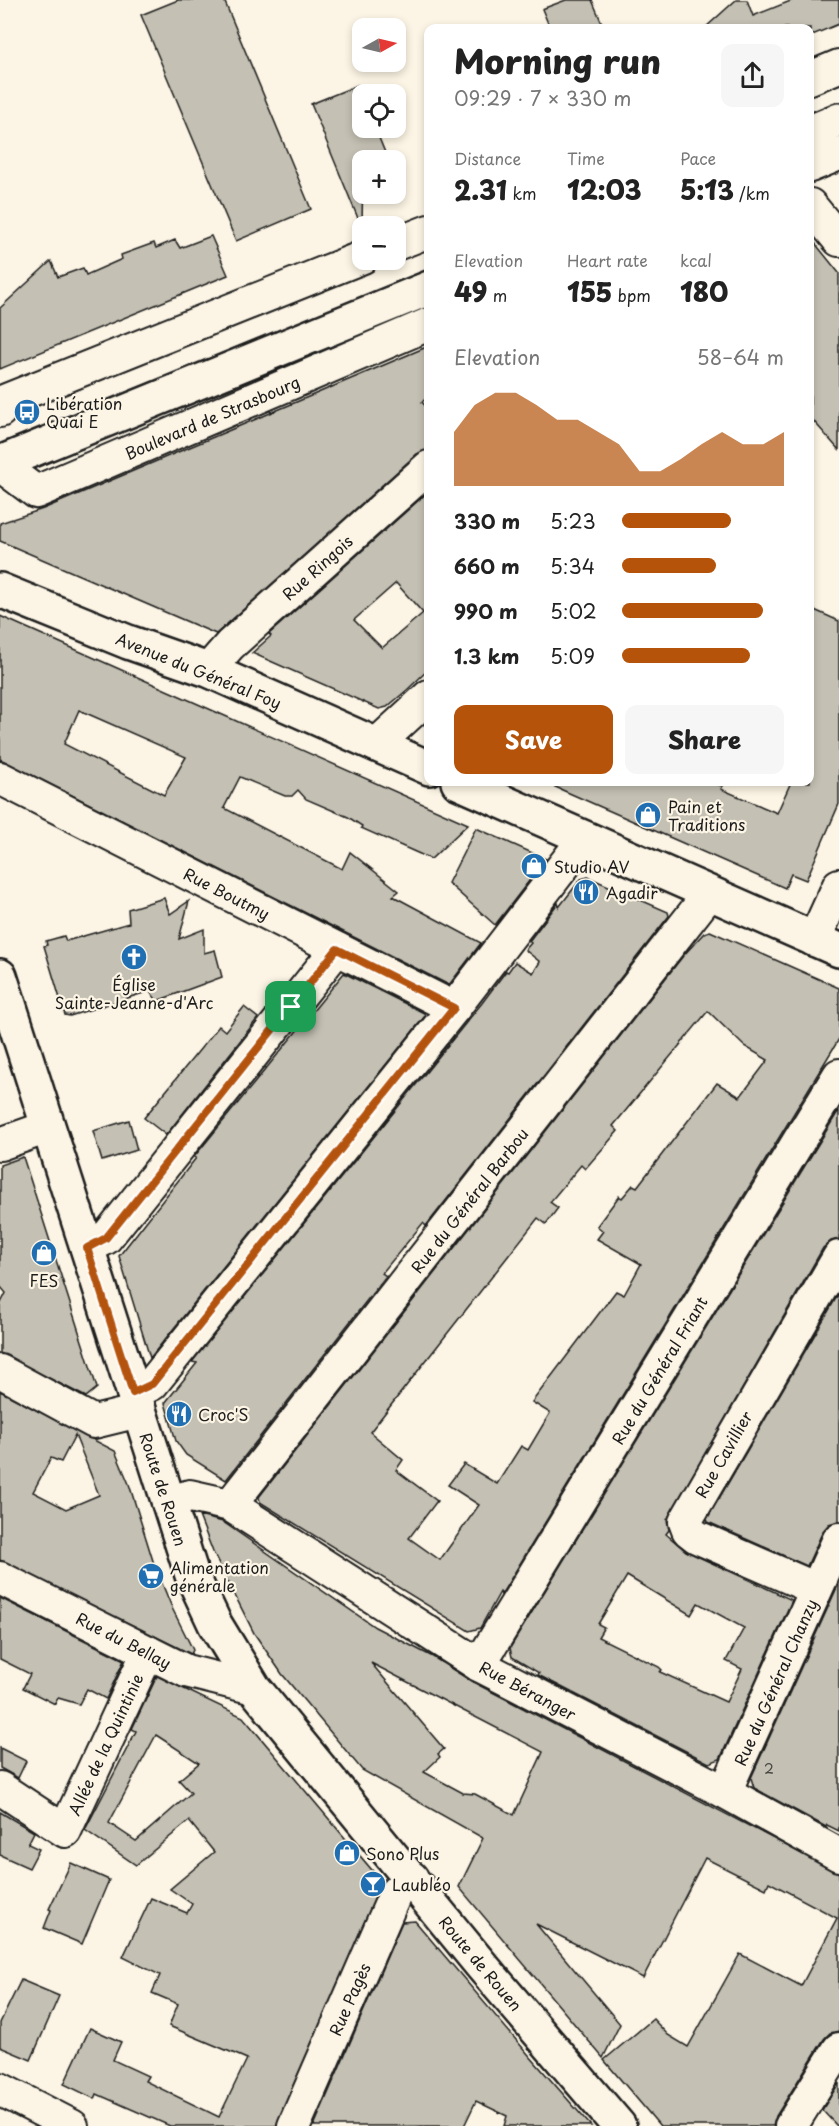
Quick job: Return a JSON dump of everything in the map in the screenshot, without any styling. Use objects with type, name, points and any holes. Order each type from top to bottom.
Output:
[{"type":"main road","points":[[814,110],[839,100]]},
{"type":"main road","points":[[814,130],[839,120]]},
{"type":"main road","points":[[0,440],[424,269]]},
{"type":"main road","name":"Boulevard de Strasbourg","points":[[0,464],[424,290]]},
{"type":"main road","name":"Avenue du Général Foy","points":[[0,590],[128,642],[208,670],[424,766]]},
{"type":"main road","points":[[467,786],[827,945]]},
{"type":"main road","name":"Route de Rouen","points":[[0,976],[168,1503],[192,1575],[215,1624],[254,1688],[482,1966],[619,2126]]},
{"type":"street","points":[[814,76],[839,66]]},
{"type":"street","points":[[814,164],[839,154]]},
{"type":"street","points":[[814,210],[839,240]]},
{"type":"street","points":[[406,240],[424,233]]},
{"type":"street","points":[[0,411],[4,401],[352,261]]},
{"type":"street","name":"Boulevard de Strasbourg","points":[[0,464],[36,492],[424,326]]},
{"type":"street","name":"Rue Ringois","points":[[208,670],[230,645],[424,472]]},
{"type":"street","points":[[376,745],[424,701]]},
{"type":"street","name":"Rue Boutmy","points":[[0,778],[454,1008]]},
{"type":"street","points":[[0,1371],[94,1422],[136,1402],[454,1008],[585,838]]},
{"type":"street","points":[[827,945],[839,885]]},
{"type":"street","name":"Rue du Général Barbou","points":[[230,1506],[709,894]]},
{"type":"street","points":[[87,1248],[106,1238],[337,949]]},
{"type":"street","name":"Rue du Général Friant","points":[[479,1665],[839,1075]]},
{"type":"street","points":[[0,1144],[48,1127]]},
{"type":"street","name":"Rue Cavillier","points":[[816,1589],[697,1537],[688,1530],[685,1522],[839,1257]]},
{"type":"street","name":"Rue Béranger","points":[[168,1503],[190,1496],[230,1506],[479,1665],[725,1792],[839,1855]]},
{"type":"street","name":"Rue du Général Chanzy","points":[[725,1792],[839,1539]]},
{"type":"street","name":"Rue du Bellay","points":[[0,1578],[186,1671],[254,1688]]},
{"type":"street","name":"Allée de la Quintinie","points":[[0,1788],[65,1831],[148,1652]]},
{"type":"street","name":"Rue Pagès","points":[[294,2126],[396,1892],[412,1878]]},
{"type":"street","points":[[804,2120],[839,2049]]},
{"type":"street","points":[[0,2089],[72,2126]]},
{"type":"building","points":[[178,0],[224,0],[311,209],[236,241],[141,15]]},
{"type":"building","points":[[566,0],[592,0],[602,24],[548,24],[542,9]]},
{"type":"building","points":[[736,0],[747,0],[753,16],[793,0],[839,0],[839,24],[814,34],[814,24],[709,24]]},
{"type":"building","points":[[352,87],[352,138],[379,138],[384,150],[352,150],[352,204],[311,104]]},
{"type":"building","points":[[352,204],[362,204],[362,216],[357,216]]},
{"type":"building","points":[[211,236],[228,275],[0,369],[0,308],[51,261],[58,277],[83,268],[86,275],[122,259],[121,255],[154,243],[156,248],[175,240],[180,248]]},
{"type":"building","points":[[814,242],[839,273],[839,450],[814,422]]},
{"type":"building","points":[[424,348],[424,400],[422,402],[424,404],[424,452],[417,454],[216,634],[0,541],[0,523],[43,509]]},
{"type":"building","points":[[424,495],[424,674],[407,690],[387,707],[379,709],[252,653],[271,636],[269,634]],"holes":[[[396,583],[423,613],[382,648],[354,620]]]},
{"type":"building","points":[[814,610],[839,621],[839,804],[806,880],[791,874],[785,888],[553,786],[723,786],[721,789],[777,813],[789,786],[814,786]]},
{"type":"building","points":[[0,616],[468,824],[431,859],[361,828],[362,826],[348,817],[306,799],[298,790],[292,796],[285,796],[240,777],[224,808],[342,869],[350,852],[399,891],[393,896],[481,943],[449,985],[0,759]],"holes":[[[79,710],[186,757],[164,795],[64,744]]]},
{"type":"building","points":[[476,828],[546,859],[495,925],[448,883]]},
{"type":"building","points":[[588,877],[668,912],[669,916],[426,1226],[423,1223],[382,1273],[386,1276],[226,1480],[186,1455],[176,1441],[165,1403],[197,1363],[192,1362],[506,971],[508,972],[515,962],[533,973],[540,962],[525,950],[531,943],[529,941],[558,903],[559,907],[581,879]]},
{"type":"building","name":"Église Sainte-Jeanne-d'Arc","points":[[164,898],[170,914],[189,901],[179,939],[204,929],[204,953],[215,950],[222,977],[157,1001],[150,991],[70,1016],[65,1015],[44,946],[47,945],[46,941],[64,936],[66,941],[129,923],[128,909]]},
{"type":"building","points":[[710,931],[839,988],[839,1039],[501,1595],[500,1592],[480,1628],[469,1631],[260,1502],[259,1497],[683,956],[704,933]],"holes":[[[708,1011],[744,1046],[768,1060],[740,1097],[717,1083],[637,1187],[633,1185],[622,1198],[619,1196],[597,1226],[603,1231],[597,1239],[641,1264],[624,1295],[616,1291],[532,1402],[550,1413],[528,1450],[521,1446],[497,1484],[464,1464],[448,1485],[479,1505],[440,1560],[409,1538],[437,1501],[396,1470],[403,1460],[370,1432],[538,1218],[546,1224],[558,1208],[550,1202],[581,1165],[585,1169],[618,1131],[613,1126]]]},
{"type":"building","points":[[344,973],[424,1013],[425,1016],[150,1358],[119,1256],[196,1158],[194,1157]]},
{"type":"building","points":[[244,1007],[258,1018],[166,1135],[144,1118],[219,1026],[225,1031]]},
{"type":"building","points":[[839,1110],[839,1239],[831,1241],[823,1248],[667,1520],[669,1530],[666,1534],[686,1551],[792,1600],[720,1759],[709,1763],[538,1675],[539,1673],[512,1657],[510,1648]],"holes":[[[627,1576],[691,1615],[698,1603],[744,1628],[726,1661],[742,1669],[726,1702],[660,1672],[662,1670],[659,1667],[598,1637],[604,1627],[598,1624]]]},
{"type":"building","points":[[129,1120],[137,1150],[102,1161],[93,1131]]},
{"type":"building","points":[[23,1157],[97,1388],[86,1397],[0,1353],[0,1305],[6,1293],[0,1286],[0,1165]]},
{"type":"building","points":[[839,1293],[839,1521],[829,1524],[823,1531],[807,1566],[708,1522],[707,1519]]},
{"type":"building","points":[[0,1391],[115,1451],[129,1484],[154,1564],[193,1650],[191,1654],[0,1560]],"holes":[[[75,1435],[99,1495],[66,1509],[33,1492],[51,1458],[61,1462]]]},
{"type":"building","points":[[199,1516],[223,1522],[375,1627],[433,1657],[471,1681],[839,1873],[839,2031],[830,2033],[824,2039],[776,2116],[773,2126],[660,2126],[604,2060],[653,2019],[668,2035],[688,2047],[740,1954],[801,1986],[837,1918],[769,1882],[766,1889],[705,1858],[643,1978],[536,1924],[620,2024],[603,2058],[459,1887],[483,1838],[362,1770],[282,1674],[254,1633],[213,1552]],"holes":[[[371,1663],[543,1752],[514,1815],[475,1794],[463,1793],[424,1772],[440,1757],[438,1754],[444,1749]]]},
{"type":"building","points":[[839,1583],[839,1831],[827,1825],[826,1827],[754,1788],[751,1778]]},
{"type":"building","points":[[0,1598],[124,1660],[106,1699],[87,1689],[79,1704],[58,1698],[55,1704],[23,1688],[30,1674],[0,1659]]},
{"type":"building","points":[[157,1676],[243,1717],[382,1882],[276,2126],[170,2126],[97,2094],[95,2099],[64,2084],[90,2028],[121,2042],[113,2060],[148,2076],[145,2081],[219,2117],[247,2059],[169,2026],[178,2004],[152,1993],[160,1975],[123,1957],[151,1898],[187,1913],[192,1904],[170,1889],[214,1852],[189,1821],[136,1865],[85,1830],[136,1731],[132,1729]],"holes":[[[156,1735],[199,1763],[179,1780],[191,1793],[136,1841],[109,1823]]]},
{"type":"building","points":[[0,1748],[26,1761],[18,1778],[0,1768]]},
{"type":"building","points":[[0,1812],[34,1832],[28,1844],[39,1849],[29,1868],[0,1855]]},
{"type":"building","points":[[71,1863],[109,1880],[82,1944],[44,1928],[51,1910],[49,1909]]},
{"type":"building","points":[[415,1921],[591,2126],[504,2126],[507,2116],[476,2101],[464,2126],[314,2126],[402,1922]]},
{"type":"building","points":[[21,1980],[59,1996],[31,2060],[0,2047],[0,2023]]},
{"type":"building","points":[[839,2083],[839,2126],[837,2126],[822,2110]]},
{"type":"place","name":"Libération Quai E","points":[[27,412]]},
{"type":"place","name":"Pain et Traditions","points":[[648,815]]},
{"type":"place","name":"Studio AV","points":[[534,866]]},
{"type":"place","name":"Agadir","points":[[586,892]]},
{"type":"place","name":"Église Sainte-Jeanne-d'Arc","points":[[134,957]]},
{"type":"place","name":"FES","points":[[44,1253]]},
{"type":"place","name":"Croc'S","points":[[179,1414]]},
{"type":"place","name":"Alimentation générale","points":[[151,1576]]},
{"type":"place","name":"Sono Plus","points":[[347,1853]]},
{"type":"place","name":"Laubléo","points":[[373,1884]]},
{"type":"route","points":[[337,949],[454,1008],[152,1384],[146,1389],[133,1393],[87,1248],[106,1238],[291,1007],[337,949]]}]
